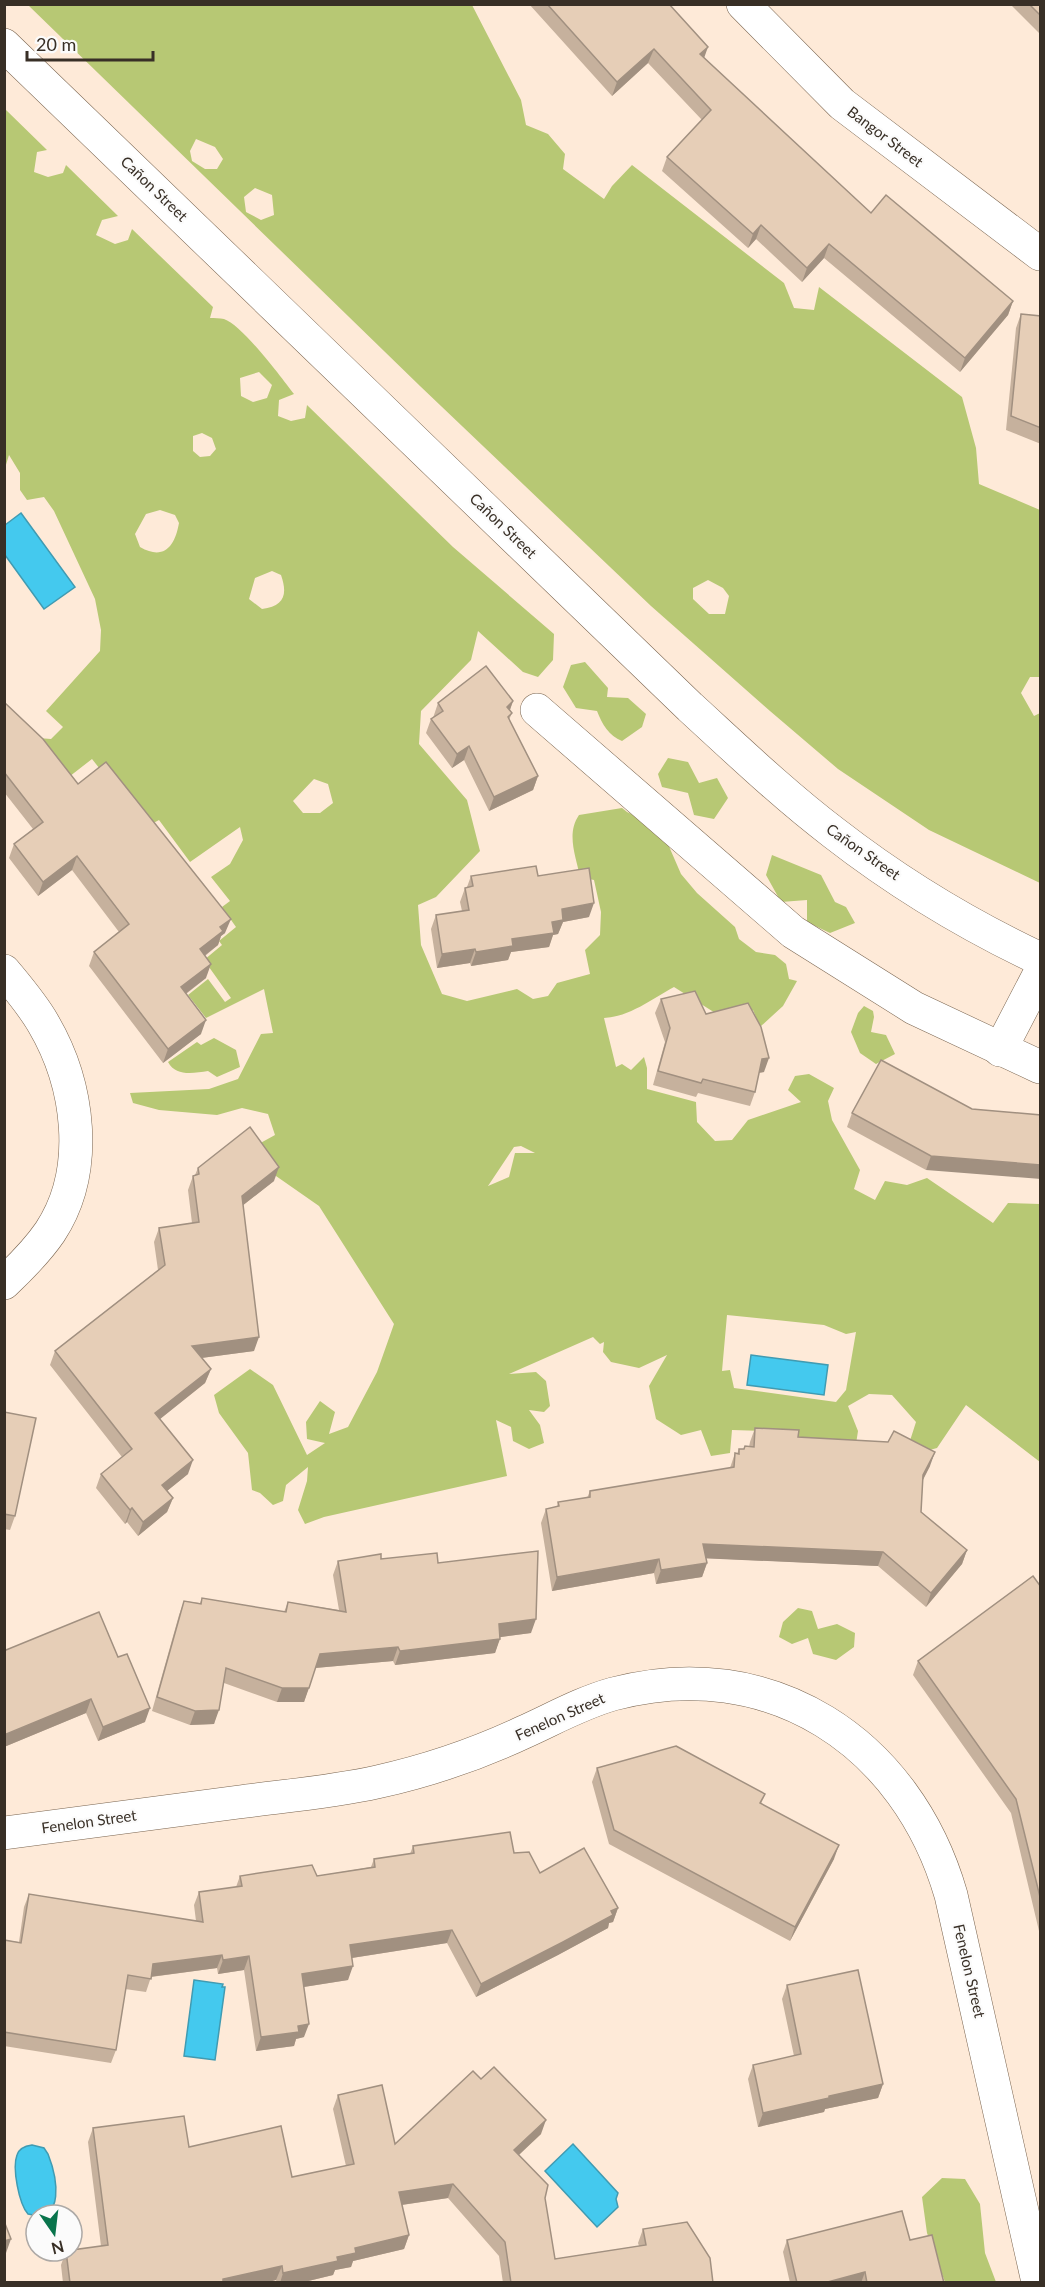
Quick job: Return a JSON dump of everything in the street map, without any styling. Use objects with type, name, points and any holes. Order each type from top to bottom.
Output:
[{"type":"street","name":"Bangor Street","points":[[742,4],[842,104],[1041,254]]},
{"type":"street","name":"Cañon Street","points":[[4,45],[673,690],[779,788],[835,834],[914,889],[998,939],[1041,959]]},
{"type":"street","points":[[537,710],[793,932],[914,1008],[1000,1050],[1041,1067]]},
{"type":"street","points":[[4,971],[42,1021],[60,1058],[70,1096],[75,1128],[75,1162],[66,1198],[51,1230],[28,1260],[4,1283]]},
{"type":"street","points":[[1000,1050],[1041,973]]},
{"type":"street","name":"Fenelon Street","points":[[4,1833],[376,1782],[449,1763],[609,1695],[652,1686],[678,1683],[723,1685],[782,1701],[825,1721],[878,1763],[916,1812],[934,1845],[951,1895],[1038,2283]]},
{"type":"green space","points":[[28,5],[472,5],[521,100],[526,125],[548,134],[565,154],[563,169],[604,199],[612,186],[632,165],[784,283],[794,308],[814,310],[819,287],[962,397],[976,448],[979,484],[1040,510],[1040,677],[1030,677],[1021,693],[1034,716],[1040,713],[1040,883],[929,830],[838,769],[651,606],[420,386]],"holes":[[[196,139],[215,147],[223,159],[217,169],[205,169],[192,161],[190,151]],[[255,188],[272,195],[274,215],[261,220],[246,212],[244,197]],[[708,580],[723,588],[729,596],[725,614],[709,614],[693,599],[693,588]]]},
{"type":"green space","points":[[5,109],[47,150],[37,152],[34,172],[48,177],[63,173],[66,165],[118,216],[102,220],[96,235],[115,244],[128,240],[132,229],[213,307],[210,318],[224,319],[232,323],[261,352],[294,394],[279,400],[278,416],[291,421],[305,418],[307,405],[453,547],[554,634],[553,660],[538,677],[523,672],[478,631],[471,660],[421,711],[419,744],[467,800],[480,851],[436,897],[418,905],[421,945],[442,994],[467,1001],[517,989],[533,999],[548,996],[557,983],[590,974],[585,950],[600,935],[601,912],[594,880],[580,877],[573,845],[575,822],[579,815],[622,808],[661,828],[681,874],[697,893],[735,927],[739,939],[756,952],[775,955],[786,964],[789,979],[797,981],[783,1006],[760,1027],[753,1010],[720,1016],[674,987],[631,1011],[604,1018],[616,1067],[622,1064],[631,1070],[644,1057],[647,1068],[647,1089],[696,1102],[697,1122],[715,1141],[732,1140],[748,1120],[801,1102],[788,1090],[795,1076],[809,1074],[834,1088],[828,1101],[832,1120],[860,1170],[854,1189],[875,1200],[885,1181],[907,1185],[927,1178],[993,1223],[1008,1203],[1040,1204],[1040,1462],[966,1405],[937,1448],[915,1454],[907,1450],[916,1422],[892,1395],[869,1394],[848,1406],[858,1431],[856,1444],[796,1441],[795,1432],[732,1430],[730,1453],[711,1456],[701,1430],[681,1435],[656,1419],[649,1386],[667,1355],[639,1368],[611,1362],[603,1352],[604,1342],[600,1344],[593,1337],[509,1374],[536,1372],[546,1381],[550,1406],[544,1412],[529,1410],[540,1425],[544,1443],[529,1449],[513,1441],[511,1427],[496,1420],[507,1476],[324,1517],[305,1524],[298,1510],[307,1481],[308,1467],[286,1485],[283,1501],[273,1505],[260,1493],[252,1490],[248,1453],[219,1413],[214,1395],[250,1369],[273,1385],[307,1455],[325,1443],[307,1439],[306,1422],[320,1401],[335,1412],[329,1434],[348,1427],[377,1372],[394,1324],[319,1206],[276,1176],[255,1146],[275,1135],[268,1114],[242,1108],[217,1115],[159,1110],[133,1103],[130,1093],[209,1089],[238,1079],[261,1034],[273,1033],[264,989],[206,1018],[188,995],[208,979],[225,1002],[231,998],[204,960],[222,945],[219,941],[236,927],[222,907],[230,901],[211,877],[230,864],[243,840],[240,827],[190,862],[159,820],[146,827],[92,759],[65,780],[38,738],[51,739],[63,727],[46,711],[100,651],[101,630],[95,599],[54,511],[44,497],[27,500],[20,490],[20,473],[9,455],[5,468]],"holes":[[[259,372],[272,385],[267,398],[253,402],[241,396],[240,378]],[[202,433],[212,438],[216,449],[210,456],[200,457],[193,451],[193,436]],[[160,510],[175,515],[179,523],[175,538],[162,552],[148,551],[140,547],[135,534],[146,514]],[[272,571],[281,575],[284,594],[280,602],[262,609],[249,599],[255,578]],[[314,779],[328,784],[333,803],[320,813],[303,813],[293,801]],[[521,1146],[535,1153],[515,1153],[509,1177],[488,1186],[514,1147]],[[727,1315],[824,1325],[846,1334],[856,1332],[846,1390],[836,1402],[734,1388],[730,1370],[722,1371]]]},
{"type":"green space","points":[[585,662],[608,688],[607,697],[628,698],[646,714],[642,727],[622,741],[606,729],[597,711],[576,708],[563,687],[571,665]]},
{"type":"green space","points":[[668,758],[688,762],[699,783],[717,778],[728,798],[714,819],[694,815],[688,793],[662,787],[658,774]]},
{"type":"green space","points":[[772,855],[821,875],[835,902],[846,907],[855,923],[830,933],[807,922],[807,900],[781,902],[766,875]]},
{"type":"green space","points":[[864,1006],[873,1011],[871,1032],[886,1035],[895,1054],[876,1064],[860,1053],[851,1032],[858,1013]]},
{"type":"green space","points":[[214,1038],[236,1050],[240,1067],[217,1077],[208,1071],[180,1072],[171,1067],[168,1062],[197,1042],[201,1045]]},
{"type":"green space","points":[[798,1608],[812,1611],[818,1629],[837,1624],[855,1633],[854,1647],[836,1660],[813,1654],[808,1638],[792,1644],[779,1637],[783,1622]]},
{"type":"green space","points":[[942,2178],[965,2179],[980,2204],[985,2253],[996,2282],[945,2282],[927,2233],[922,2197]]},
{"type":"water","points":[[21,513],[75,587],[44,609],[5,555],[5,525]]},
{"type":"water","points":[[751,1355],[828,1365],[824,1395],[747,1385]]},
{"type":"water","points":[[194,1980],[223,1984],[222,1987],[225,1987],[215,2060],[184,2056]]},
{"type":"water","points":[[573,2144],[618,2193],[616,2199],[618,2207],[597,2227],[545,2171]]},
{"type":"water","points":[[27,2146],[44,2148],[48,2154],[56,2186],[54,2203],[24,2203],[24,2206],[16,2177],[16,2161],[19,2151]]},
{"type":"building","points":[[547,4],[669,4],[708,47],[700,54],[871,213],[886,195],[1013,301],[965,358],[829,244],[807,268],[761,225],[753,234],[667,157],[711,110],[654,49],[617,82]]},
{"type":"building","points":[[1029,4],[1041,4],[1041,16]]},
{"type":"building","points":[[1021,314],[1041,316],[1041,428],[1011,416]]},
{"type":"building","points":[[486,666],[513,701],[507,707],[512,713],[508,717],[538,776],[494,797],[469,746],[457,754],[431,719],[443,711],[438,703]]},
{"type":"building","points":[[4,702],[43,739],[78,784],[106,762],[231,919],[220,927],[223,931],[200,949],[211,964],[181,987],[206,1020],[168,1049],[94,952],[129,924],[77,856],[43,882],[14,844],[43,822],[4,772]]},
{"type":"building","points":[[536,866],[538,876],[589,868],[594,903],[562,909],[563,920],[552,922],[554,933],[512,939],[513,946],[476,952],[475,949],[442,954],[436,915],[469,910],[465,888],[473,886],[471,876]]},
{"type":"building","points":[[695,991],[706,1014],[748,1003],[761,1027],[769,1058],[762,1059],[755,1092],[703,1079],[701,1083],[658,1071],[670,1028],[661,999]]},
{"type":"building","points":[[881,1060],[972,1109],[1041,1115],[1041,1165],[931,1156],[852,1113]]},
{"type":"building","points":[[250,1127],[279,1167],[242,1196],[259,1337],[192,1346],[211,1369],[155,1413],[193,1460],[162,1485],[173,1498],[143,1522],[132,1508],[130,1510],[101,1474],[132,1449],[55,1351],[165,1265],[159,1228],[199,1222],[193,1176],[199,1174],[198,1168]]},
{"type":"building","points":[[4,1412],[36,1418],[15,1516],[4,1514]]},
{"type":"building","points":[[755,1428],[799,1430],[798,1437],[888,1442],[894,1431],[935,1452],[923,1475],[921,1512],[967,1550],[931,1593],[883,1552],[703,1544],[707,1563],[661,1570],[659,1559],[557,1577],[546,1509],[559,1506],[558,1502],[590,1497],[590,1491],[734,1467],[735,1453],[739,1454],[739,1449],[744,1449],[745,1446],[754,1447]]},
{"type":"building","points":[[538,1551],[536,1619],[499,1624],[500,1639],[400,1651],[398,1647],[320,1654],[309,1688],[282,1688],[226,1668],[219,1710],[195,1711],[157,1697],[184,1601],[201,1604],[202,1598],[286,1612],[288,1602],[346,1612],[338,1561],[381,1554],[381,1559],[437,1553],[438,1563]]},
{"type":"building","points":[[1033,1576],[1041,1587],[1041,1901],[1016,1799],[918,1661]]},
{"type":"building","points":[[99,1612],[118,1657],[127,1654],[150,1708],[103,1727],[91,1699],[4,1735],[4,1646],[6,1650]]},
{"type":"building","points":[[676,1746],[765,1794],[760,1803],[839,1845],[795,1927],[614,1830],[597,1768]]},
{"type":"building","points":[[510,1832],[514,1853],[529,1852],[540,1873],[584,1848],[618,1908],[611,1911],[613,1915],[481,1984],[452,1930],[350,1945],[353,1966],[302,1974],[309,2024],[298,2026],[299,2032],[261,2037],[249,1956],[223,1960],[222,1955],[153,1964],[151,1979],[128,1975],[116,2050],[4,2032],[4,1940],[21,1943],[29,1894],[203,1922],[199,1892],[242,1886],[240,1876],[312,1865],[317,1876],[375,1867],[374,1859],[414,1853],[413,1846]]},
{"type":"building","points":[[858,1970],[883,2084],[763,2113],[753,2065],[801,2054],[787,1985]]},
{"type":"building","points":[[494,2067],[546,2120],[514,2150],[548,2185],[545,2198],[555,2259],[646,2245],[643,2229],[687,2222],[710,2258],[713,2283],[511,2283],[505,2242],[453,2184],[399,2192],[409,2235],[355,2248],[356,2253],[337,2257],[338,2261],[283,2273],[282,2266],[223,2279],[223,2283],[70,2283],[68,2263],[84,2263],[84,2248],[108,2245],[93,2128],[184,2116],[189,2147],[281,2126],[292,2177],[354,2164],[338,2095],[382,2085],[395,2144],[473,2071],[481,2079]]},
{"type":"building","points":[[902,2211],[910,2240],[932,2235],[944,2283],[867,2283],[865,2272],[824,2283],[797,2283],[787,2240]]},
{"type":"building","points":[[4,2221],[11,2239],[4,2241]]}]
